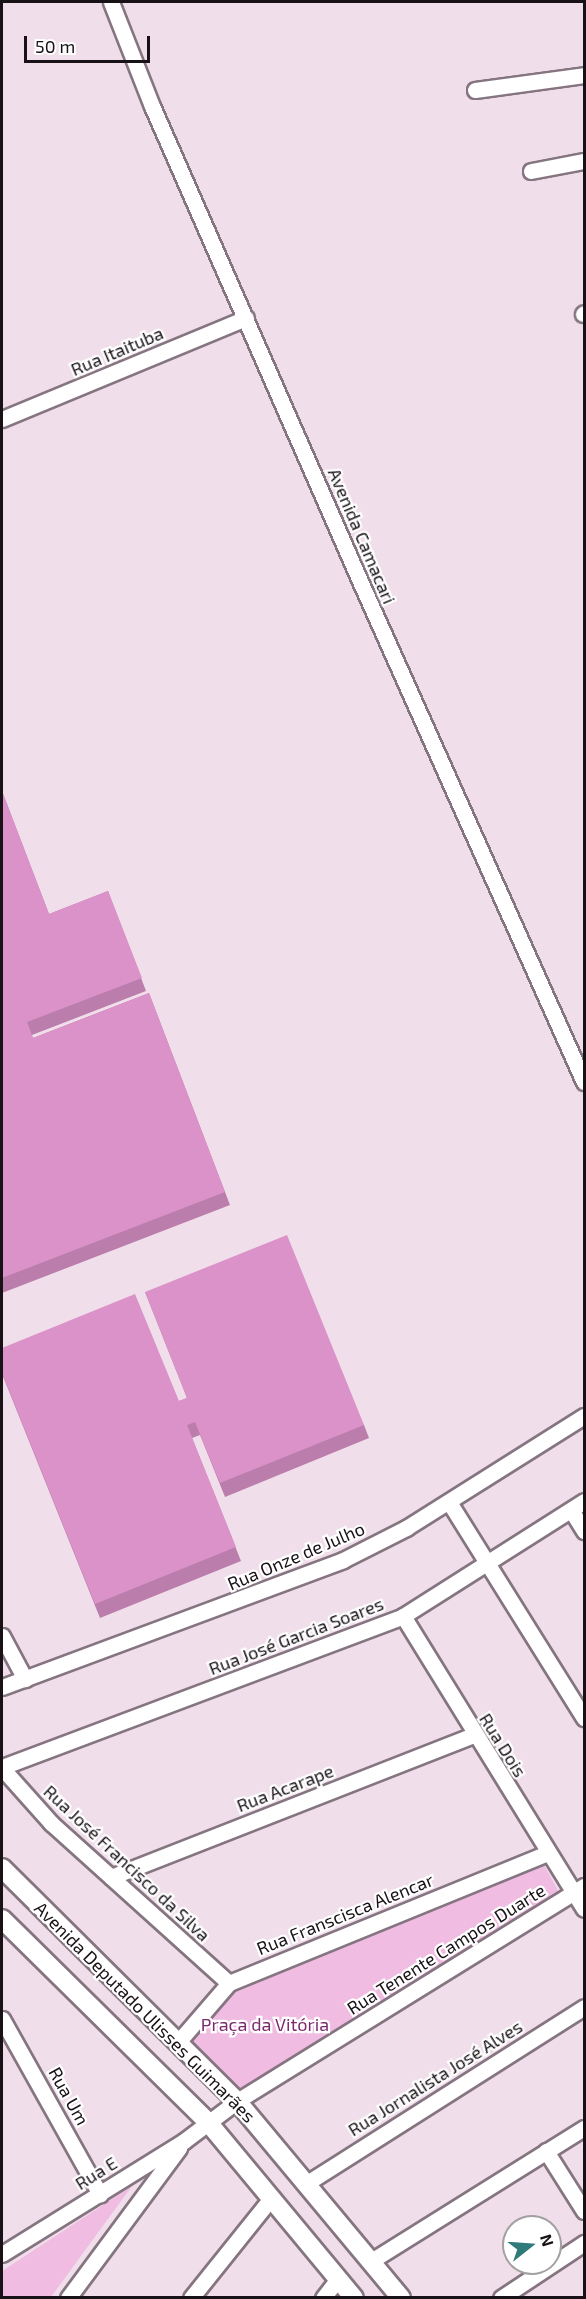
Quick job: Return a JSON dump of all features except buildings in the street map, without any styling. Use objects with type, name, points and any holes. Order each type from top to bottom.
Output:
[{"type":"street","name":"Avenida Camacari","points":[[111,2],[152,106],[585,1082]]},
{"type":"street","points":[[476,90],[585,75]]},
{"type":"street","points":[[531,171],[585,161]]},
{"type":"street","name":"Rua Itaituba","points":[[2,419],[246,318]]},
{"type":"street","name":"Rua Onze de Julho","points":[[2,1687],[343,1560],[449,1502],[585,1416]]},
{"type":"street","name":"Rua José Garcia Soares","points":[[2,1768],[403,1616],[486,1566],[585,1501]]},
{"type":"street","points":[[449,1502],[486,1566],[585,1718]]},
{"type":"street","points":[[571,1510],[585,1531]]},
{"type":"street","name":"Rua Dois","points":[[403,1616],[548,1853],[579,1890],[585,1909]]},
{"type":"street","points":[[2,1636],[26,1679]]},
{"type":"street","name":"Rua Acarape","points":[[111,1877],[474,1735]]},
{"type":"street","name":"Rua José Francisco da Silva","points":[[2,1768],[51,1823],[229,1983]]},
{"type":"street","name":"Rua Franscisca Alencar","points":[[179,2041],[229,1983],[548,1853]]},
{"type":"street","name":"Avenida Deputado Ulisses Guimarães","points":[[2,1868],[237,2101],[401,2298]]},
{"type":"street","name":"Rua Tenente Campos Duarte","points":[[207,2121],[579,1890]]},
{"type":"street","name":"Avenida Deputado Ulisses Guimarães","points":[[3,1923],[207,2121],[354,2298]]},
{"type":"street","name":"Rua Jornalista José Alves","points":[[307,2184],[585,2007]]},
{"type":"street","name":"Rua Um","points":[[2,2019],[8,2041],[100,2194]]},
{"type":"street","name":"Rua E","points":[[2,2254],[184,2141],[207,2121]]},
{"type":"street","points":[[371,2261],[585,2128]]},
{"type":"street","points":[[68,2298],[184,2141]]},
{"type":"street","points":[[546,2151],[585,2211]]},
{"type":"street","points":[[191,2298],[272,2197]]},
{"type":"street","points":[[501,2298],[585,2243]]},
{"type":"street","points":[[323,2298],[338,2279]]},
{"type":"green space","name":"Praça da Vitória","points":[[543,1863],[561,1896],[242,2092],[191,2043],[236,1987]]},
{"type":"green space","points":[[132,2186],[51,2297],[2,2297],[2,2271]]}]
